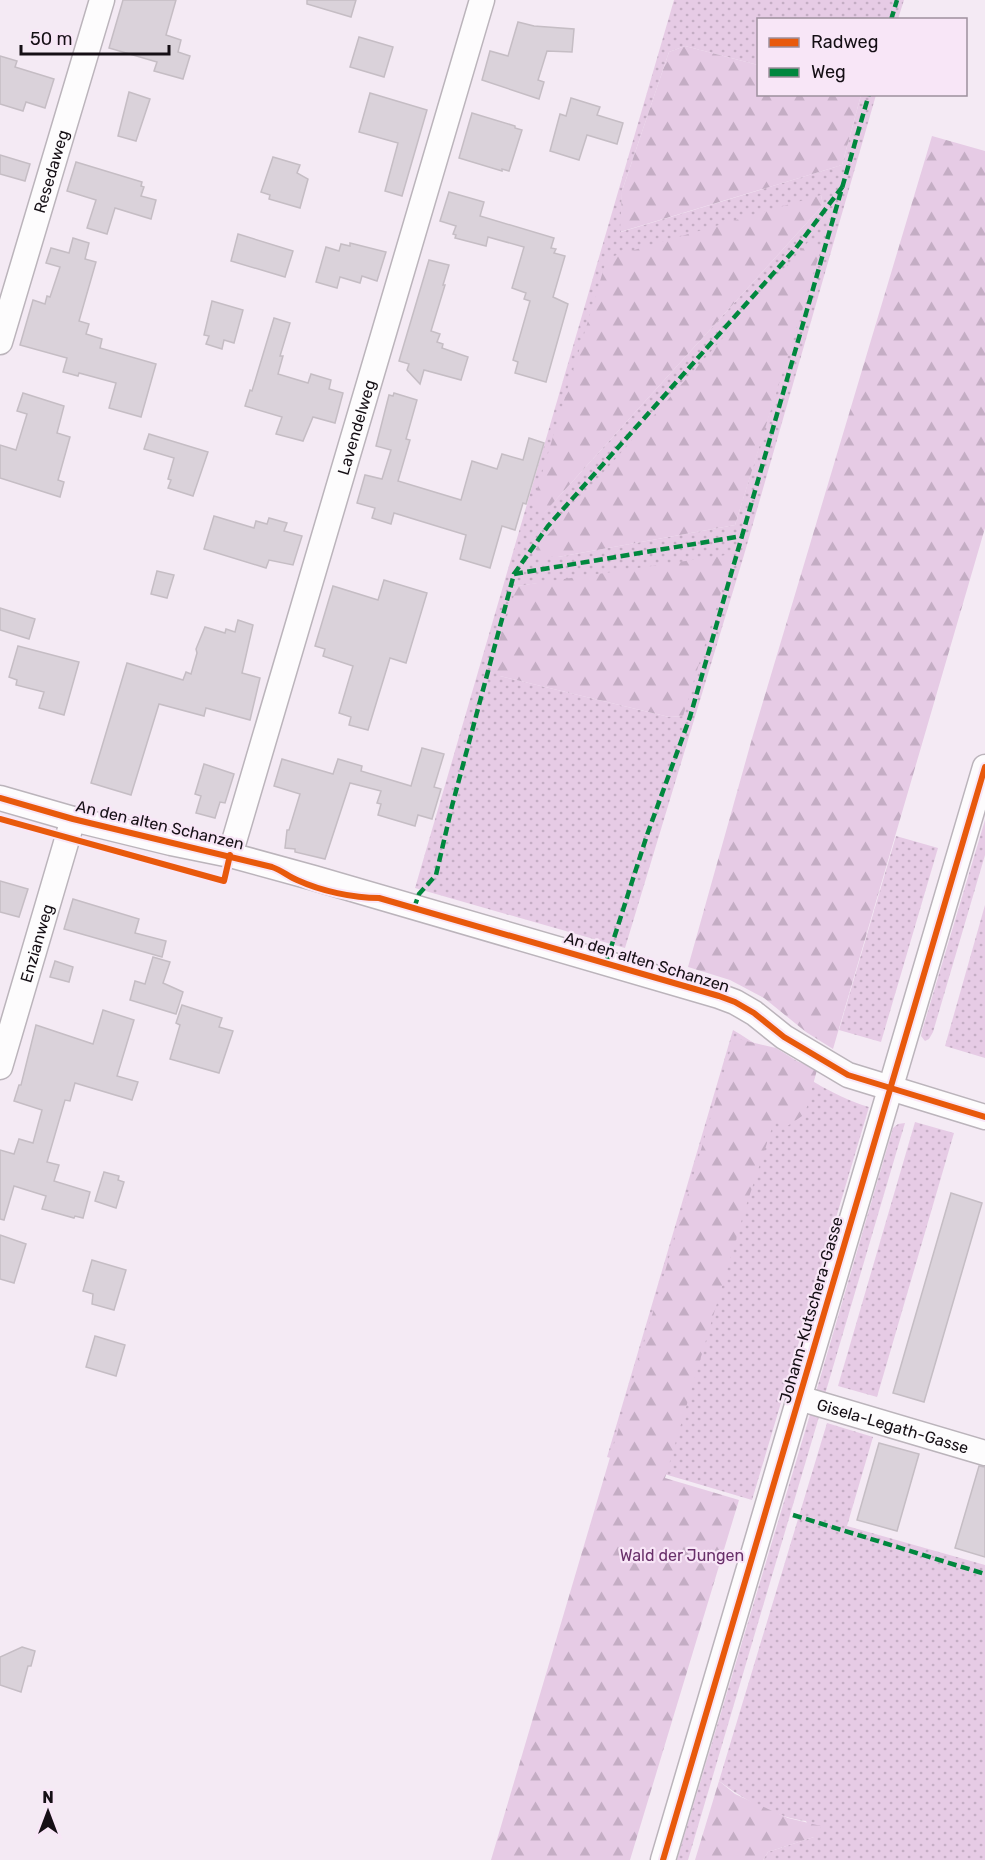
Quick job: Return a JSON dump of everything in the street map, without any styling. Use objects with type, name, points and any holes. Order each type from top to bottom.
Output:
[{"type":"street","name":"Resedaweg","points":[[0,342],[102,0]]},
{"type":"street","name":"Lavendelweg","points":[[230,855],[482,0]]},
{"type":"street","name":"Johann-Kutschera-Gasse","points":[[663,1860],[985,767]]},
{"type":"street","name":"An den alten Schanzen","points":[[0,798],[74,819],[230,855],[719,996],[754,1013],[794,1043],[848,1075],[985,1117]]},
{"type":"street","name":"Enzianweg","points":[[0,1067],[74,819]]},
{"type":"street","name":"Gisela-Legath-Gasse","points":[[799,1398],[985,1453]]},
{"type":"green space","points":[[674,0],[904,0],[898,18],[757,18],[757,65],[685,46],[669,52],[622,191],[621,232],[842,165],[861,96],[876,96],[744,555],[625,948],[415,888]],"holes":[[[821,195],[823,205],[543,514]],[[820,249],[735,525],[558,557],[537,557]],[[539,583],[683,716],[669,717],[500,676],[517,586]]]},
{"type":"green space","points":[[685,46],[757,65],[757,96],[861,96],[842,165],[620,232],[622,191],[669,52]]},
{"type":"green space","points":[[932,136],[985,151],[985,528],[833,1049],[806,1032],[764,998],[730,980],[688,967],[753,735]]},
{"type":"green space","points":[[821,195],[823,205],[543,514],[533,503],[607,258]]},
{"type":"green space","points":[[808,242],[821,249],[735,525],[558,557],[537,557],[537,547]]},
{"type":"green space","points":[[726,555],[731,560],[683,716],[669,717],[500,676],[491,665],[517,586]]},
{"type":"green space","points":[[985,820],[985,855],[933,1032],[925,1041],[921,1036],[922,1031]]},
{"type":"green space","points":[[896,836],[938,848],[881,1042],[839,1030]]},
{"type":"green space","points":[[985,905],[985,1058],[945,1046]]},
{"type":"green space","points":[[733,1030],[817,1084],[869,1107],[752,1500],[607,1457]]},
{"type":"green space","name":"Wald der Jungen","points":[[734,1038],[776,1048],[817,1070],[805,1114],[786,1127],[776,1116],[745,1209],[665,1478],[739,1500],[630,1860],[491,1860]]},
{"type":"green space","points":[[915,1122],[954,1133],[877,1397],[838,1386]]},
{"type":"green space","points":[[905,1123],[823,1401],[814,1399],[893,1128]]},
{"type":"green space","points":[[812,1408],[821,1410],[688,1860],[677,1860]]},
{"type":"green space","points":[[827,1423],[873,1437],[847,1526],[985,1565],[985,1860],[763,1860],[768,1852],[814,1837],[806,1821],[783,1816],[760,1807],[719,1781]]},
{"type":"green space","points":[[719,1781],[735,1794],[788,1818],[821,1826],[820,1832],[814,1837],[768,1852],[763,1860],[695,1860]]},
{"type":"building","points":[[123,0],[176,0],[166,35],[181,40],[178,52],[190,56],[183,79],[154,71],[157,62],[109,48]]},
{"type":"building","points":[[307,0],[356,0],[351,17],[307,4]]},
{"type":"building","points":[[518,22],[534,26],[574,29],[572,52],[547,51],[538,80],[544,82],[539,99],[482,80],[490,51],[508,56]]},
{"type":"building","points":[[359,37],[393,47],[384,77],[350,67]]},
{"type":"building","points":[[0,56],[17,61],[15,67],[54,79],[45,108],[26,102],[23,111],[0,104]]},
{"type":"building","points":[[129,92],[150,99],[136,141],[118,136]]},
{"type":"building","points":[[370,93],[427,110],[402,196],[385,191],[398,143],[359,132]]},
{"type":"building","points":[[571,98],[600,107],[597,115],[623,123],[617,144],[587,135],[579,160],[550,151],[560,114],[566,116]]},
{"type":"building","points":[[472,113],[522,130],[509,171],[459,158]]},
{"type":"building","points":[[0,155],[30,164],[25,181],[0,174]]},
{"type":"building","points":[[273,157],[300,165],[297,173],[308,179],[300,208],[269,199],[270,195],[261,192]]},
{"type":"building","points":[[76,162],[142,182],[141,186],[144,187],[141,196],[156,200],[151,219],[115,208],[107,234],[87,228],[96,200],[67,191]]},
{"type":"building","points":[[449,192],[484,202],[480,216],[554,238],[551,248],[556,249],[554,253],[565,256],[553,297],[568,304],[546,382],[515,373],[518,362],[513,360],[530,301],[524,299],[526,293],[512,288],[524,247],[488,237],[486,246],[455,238],[456,235],[453,234],[456,226],[440,221]]},
{"type":"building","points":[[238,234],[293,251],[285,277],[231,261]]},
{"type":"building","points":[[73,238],[89,243],[85,259],[96,262],[79,321],[89,324],[86,334],[102,339],[100,348],[156,364],[141,417],[109,408],[116,383],[79,373],[78,376],[63,372],[67,358],[20,345],[33,300],[45,304],[47,296],[50,297],[60,267],[46,263],[51,248],[69,253]]},
{"type":"building","points":[[350,243],[386,252],[377,281],[362,276],[360,283],[340,277],[337,288],[316,282],[326,247],[339,251],[341,244],[350,246]]},
{"type":"building","points":[[429,260],[449,265],[431,331],[440,334],[437,342],[443,344],[442,348],[468,357],[461,380],[424,370],[420,384],[407,370],[409,364],[399,361]]},
{"type":"building","points":[[212,301],[243,310],[234,343],[224,340],[222,349],[206,344],[209,336],[204,335]]},
{"type":"building","points":[[274,318],[290,323],[280,356],[283,356],[278,374],[308,383],[311,374],[331,380],[329,389],[343,393],[335,423],[313,417],[303,441],[276,434],[282,417],[245,406],[250,390],[252,391]]},
{"type":"building","points":[[23,393],[64,406],[57,433],[70,437],[58,480],[64,482],[60,497],[0,478],[0,445],[16,450],[27,414],[17,411]]},
{"type":"building","points":[[394,393],[417,400],[406,439],[410,440],[398,481],[461,500],[472,461],[497,469],[502,454],[523,460],[529,438],[544,443],[526,504],[523,503],[515,530],[502,526],[490,568],[460,559],[466,535],[394,513],[391,524],[372,518],[375,508],[357,503],[365,475],[382,479],[391,450],[376,446],[389,395],[393,396]]},
{"type":"building","points":[[149,434],[208,452],[193,496],[168,488],[174,458],[144,449]]},
{"type":"building","points":[[214,516],[254,528],[256,521],[267,524],[269,518],[287,523],[284,531],[302,536],[293,565],[269,560],[266,568],[204,549]]},
{"type":"building","points":[[157,571],[174,575],[167,598],[151,594]]},
{"type":"building","points":[[384,580],[427,593],[406,663],[390,658],[368,730],[349,725],[351,717],[339,713],[353,666],[323,656],[325,649],[315,646],[333,586],[378,600]]},
{"type":"building","points":[[0,608],[35,619],[29,639],[0,630]]},
{"type":"building","points":[[238,620],[253,625],[242,673],[260,678],[250,720],[206,708],[204,716],[159,704],[131,795],[91,783],[127,663],[183,680],[186,672],[191,674],[196,649],[205,627],[225,633],[226,629],[235,632]]},
{"type":"building","points":[[18,646],[79,662],[64,715],[39,708],[44,692],[16,685],[17,680],[9,677]]},
{"type":"building","points":[[422,748],[444,754],[434,787],[441,789],[432,819],[418,815],[415,826],[378,815],[381,804],[377,803],[381,791],[350,783],[325,859],[285,848],[287,830],[289,830],[300,794],[274,786],[282,759],[333,774],[338,759],[362,766],[361,771],[411,786]]},
{"type":"building","points":[[204,764],[234,774],[225,803],[220,802],[215,818],[196,813],[201,796],[195,794]]},
{"type":"building","points":[[0,881],[28,889],[19,917],[0,912]]},
{"type":"building","points":[[73,899],[139,919],[135,933],[166,941],[162,957],[64,929]]},
{"type":"building","points":[[153,957],[170,962],[163,983],[183,992],[176,1014],[130,1000],[135,981],[145,984]]},
{"type":"building","points":[[55,961],[73,967],[69,982],[50,977]]},
{"type":"building","points":[[182,1005],[222,1018],[219,1027],[233,1031],[219,1073],[170,1059],[180,1025],[176,1023]]},
{"type":"building","points":[[103,1010],[134,1020],[117,1076],[138,1082],[132,1100],[75,1083],[70,1101],[65,1100],[47,1162],[59,1165],[54,1181],[90,1192],[83,1218],[75,1216],[74,1218],[42,1209],[46,1196],[14,1186],[4,1220],[0,1219],[0,1150],[14,1154],[19,1139],[33,1143],[42,1110],[14,1101],[19,1085],[21,1085],[36,1025],[93,1044]]},
{"type":"building","points":[[104,1172],[119,1176],[118,1180],[124,1182],[116,1208],[95,1201]]},
{"type":"building","points":[[951,1193],[982,1203],[924,1402],[893,1393]]},
{"type":"building","points":[[0,1235],[26,1244],[14,1283],[0,1279]]},
{"type":"building","points":[[92,1260],[126,1270],[114,1310],[92,1304],[93,1294],[83,1291]]},
{"type":"building","points":[[95,1336],[125,1345],[116,1376],[86,1367]]},
{"type":"building","points":[[879,1443],[919,1454],[897,1531],[857,1520]]},
{"type":"building","points":[[979,1466],[985,1467],[985,1557],[955,1548]]},
{"type":"building","points":[[22,1647],[35,1651],[21,1692],[0,1685],[0,1657]]},
{"type":"marked path","points":[[892,18],[897,0]]},
{"type":"marked path","points":[[514,574],[742,536],[868,96]]},
{"type":"marked path","points":[[414,908],[419,894],[436,875],[452,806],[514,574],[548,526],[796,248],[843,186]]},
{"type":"marked path","points":[[606,963],[647,835],[690,717],[742,536]]},
{"type":"marked path","points":[[793,1515],[985,1574]]},
{"type":"cycle path","points":[[663,1860],[985,767]]},
{"type":"cycle path","points":[[0,798],[73,819],[272,867],[306,884],[327,891],[379,898],[719,996],[754,1013],[784,1037],[848,1075],[985,1117]]},
{"type":"cycle path","points":[[0,819],[224,881],[230,855]]}]
